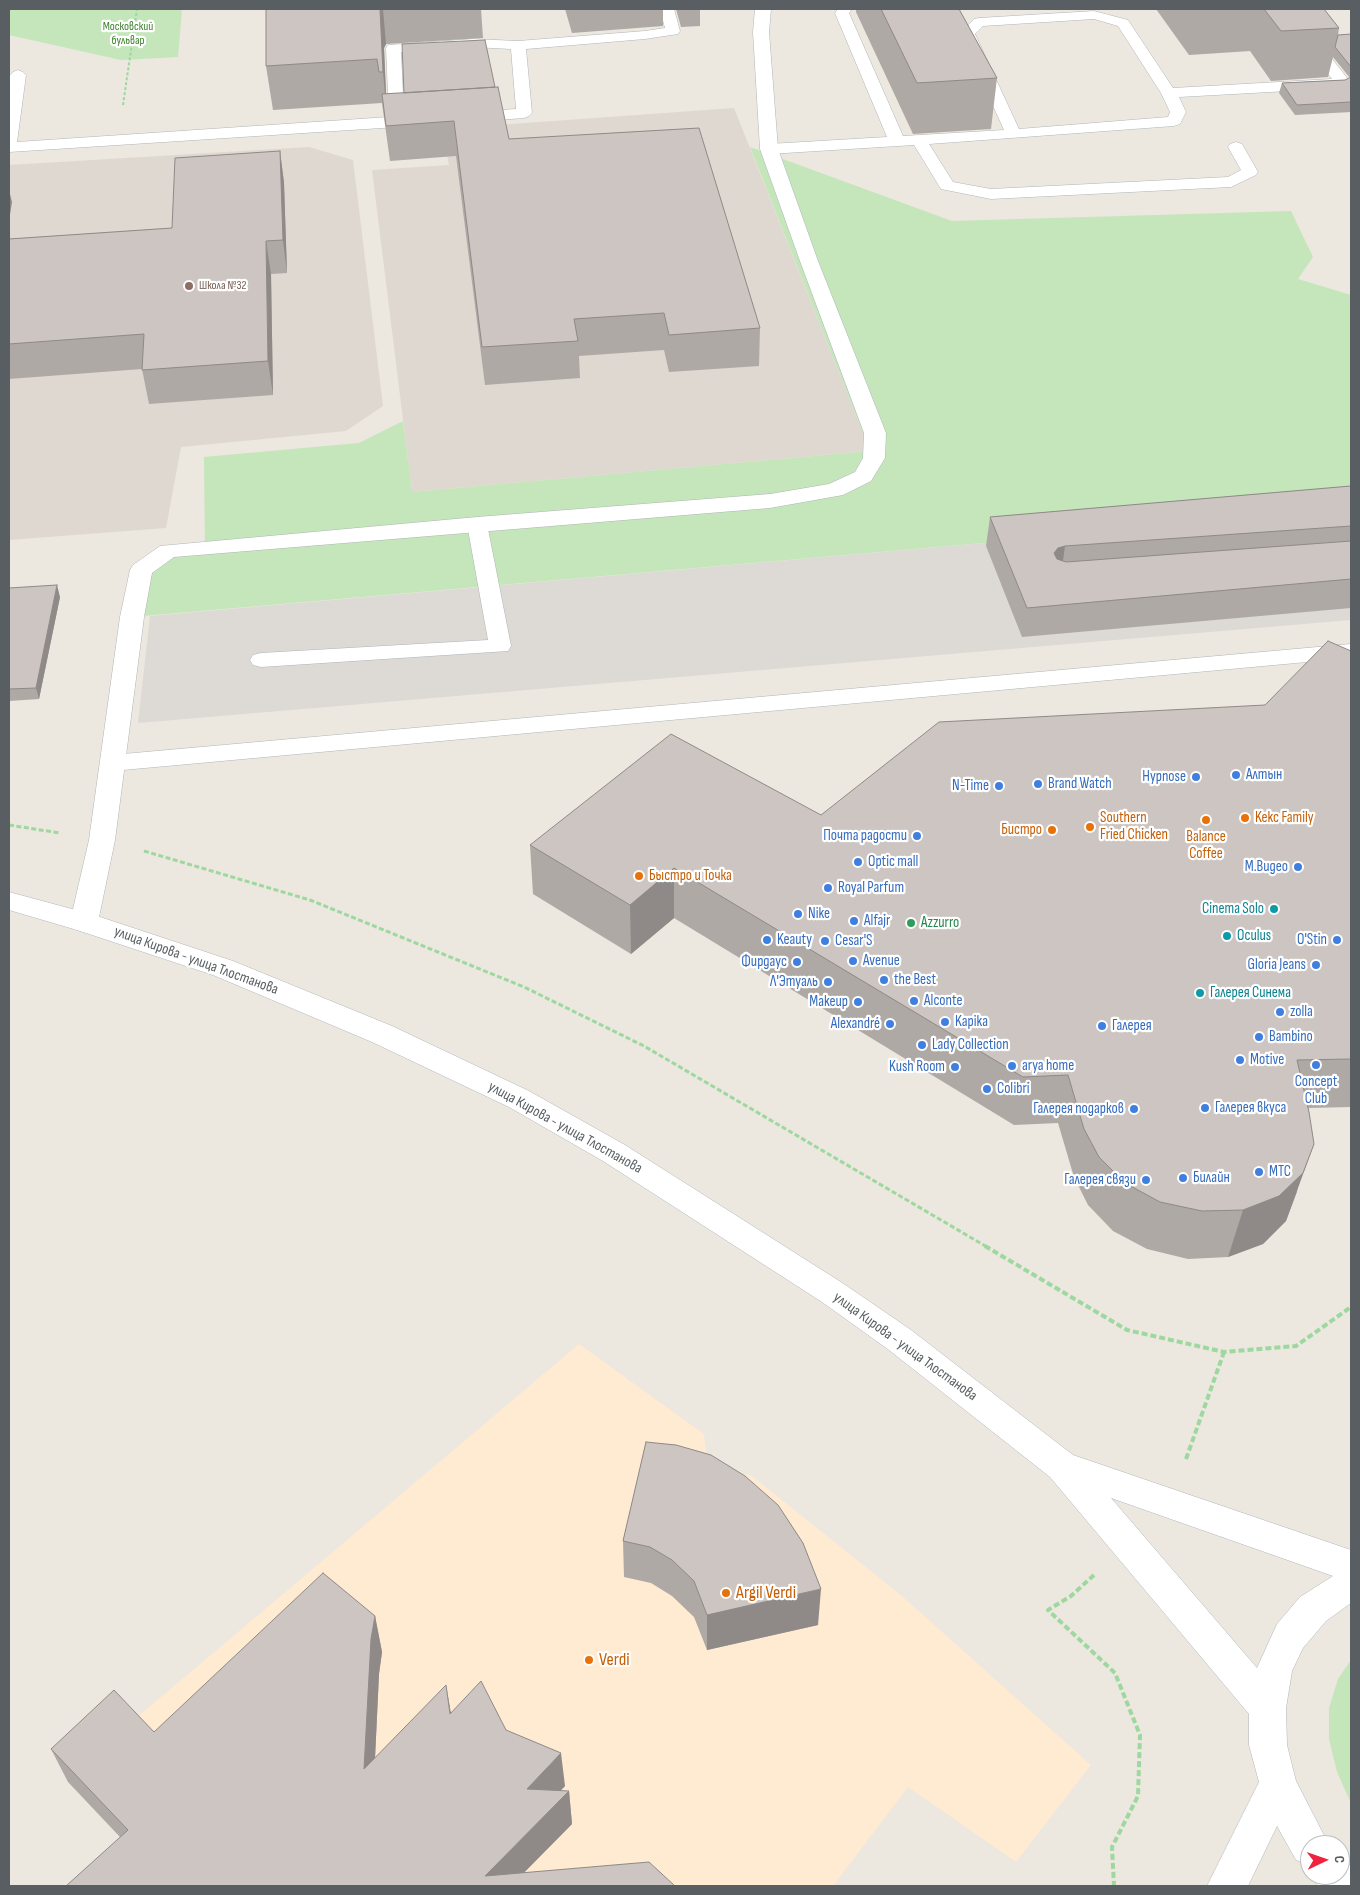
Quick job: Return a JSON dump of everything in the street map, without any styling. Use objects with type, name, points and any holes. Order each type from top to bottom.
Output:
[{"type":"street","points":[[84,922],[102,840],[132,616],[141,570],[168,551],[770,501],[835,490],[863,476],[874,458],[875,433],[769,150],[761,32],[763,9]]},
{"type":"street","name":"улица Кирова - улица Тлостанова","points":[[9,901],[84,922],[222,968],[382,1034],[528,1104],[614,1153],[833,1294],[900,1340],[1062,1466]]},
{"type":"street","points":[[1062,1466],[1351,1566]]},
{"type":"street","points":[[1062,1466],[1266,1708]]},
{"type":"street","points":[[1303,1835],[1295,1822],[1278,1784],[1268,1745],[1266,1708],[1274,1670],[1290,1636],[1313,1609],[1351,1585]]},
{"type":"street","points":[[1227,1886],[1278,1784]]},
{"type":"lane","points":[[397,122],[393,48],[472,43],[518,45],[673,31],[667,9]]},
{"type":"lane","points":[[845,9],[842,13],[897,141]]},
{"type":"lane","points":[[1286,9],[1347,83]]},
{"type":"lane","points":[[769,150],[1014,134],[1174,121],[1178,112],[1169,93],[1123,23],[1094,15],[979,22],[967,33],[1014,134]]},
{"type":"lane","points":[[455,118],[524,113],[518,45]]},
{"type":"lane","points":[[18,74],[9,145],[436,119]]},
{"type":"lane","points":[[1169,93],[1347,83]]},
{"type":"lane","points":[[919,140],[947,186],[991,194],[1231,182],[1250,172],[1236,147]]},
{"type":"lane","points":[[261,660],[500,646],[478,524]]},
{"type":"lane","points":[[112,763],[1351,651]]},
{"type":"path","points":[[120,138],[125,82],[130,64],[137,9]]},
{"type":"path","points":[[9,825],[102,840],[310,900],[524,987],[644,1046],[1027,1273],[1127,1330],[1224,1352],[1296,1346],[1351,1307]]},
{"type":"path","points":[[1186,1459],[1224,1352]]},
{"type":"path","points":[[1095,1575],[1071,1596],[1048,1610],[1115,1673],[1140,1736],[1138,1796],[1112,1848],[1114,1886]]},
{"type":"shaded area","points":[[734,108],[870,451],[412,492],[372,170],[449,165],[442,129]]},
{"type":"shaded area","name":"Школа №32","points":[[309,147],[353,160],[383,406],[346,431],[181,447],[166,528],[9,540],[9,165]]},
{"type":"shaded area","points":[[1351,511],[1351,620],[138,723],[150,616]]},
{"type":"shaded area","name":"Verdi","points":[[579,1344],[704,1434],[707,1457],[724,1469],[752,1476],[902,1596],[1091,1765],[1016,1862],[908,1787],[833,1886],[167,1886],[68,1782],[129,1724]]},
{"type":"green space","name":"Московский бульвар","points":[[9,9],[182,9],[178,57],[121,60],[9,35]]},
{"type":"green space","points":[[750,147],[952,221],[1291,211],[1313,257],[1298,279],[1351,295],[1351,511],[132,617],[141,570],[168,551],[205,547],[204,457],[359,443],[403,421],[412,492],[870,451]]},
{"type":"green space","points":[[1351,1660],[1351,1803],[1337,1772],[1329,1739],[1329,1708],[1338,1679]]},
{"type":"building","points":[[266,9],[380,9],[383,72],[379,72],[377,59],[266,66]]},
{"type":"building","points":[[881,9],[959,9],[997,78],[917,83]]},
{"type":"building","points":[[1264,9],[1324,9],[1339,28],[1281,31]]},
{"type":"building","points":[[1351,34],[1351,67],[1335,47],[1338,35]]},
{"type":"building","points":[[485,40],[495,87],[404,93],[402,44]]},
{"type":"building","points":[[1351,77],[1351,102],[1297,105],[1282,83],[1345,80]]},
{"type":"building","points":[[498,87],[509,139],[699,128],[760,328],[669,335],[664,313],[574,319],[578,341],[482,347],[454,121],[386,126],[382,94]]},
{"type":"building","points":[[280,151],[283,240],[266,241],[268,361],[142,370],[144,334],[9,344],[9,239],[172,228],[175,158]]},
{"type":"building","points":[[1351,486],[1351,526],[1065,546],[1058,548],[1054,553],[1057,559],[1066,562],[1351,541],[1351,579],[1027,608],[990,517]]},
{"type":"building","points":[[57,585],[36,688],[9,689],[9,588]]},
{"type":"building","name":"Галерея","points":[[1328,641],[1351,651],[1351,1059],[1297,1060],[1314,1144],[1303,1173],[1279,1196],[1243,1210],[1202,1211],[1160,1202],[1125,1183],[1099,1157],[1084,1129],[1068,1075],[1023,1077],[674,868],[630,905],[530,845],[671,734],[821,815],[939,722],[1265,705]]},
{"type":"building","points":[[646,1442],[676,1445],[711,1455],[745,1476],[778,1505],[803,1543],[821,1589],[707,1615],[694,1581],[672,1560],[650,1547],[623,1541]]},
{"type":"building","points":[[323,1573],[375,1616],[371,1639],[364,1769],[446,1685],[450,1714],[481,1681],[506,1730],[561,1753],[527,1789],[569,1791],[485,1876],[649,1862],[675,1886],[66,1886],[128,1830],[51,1749],[114,1690],[154,1732]]},
{"type":"place","name":"Школа №32","points":[[189,286]]},
{"type":"place","name":"Алтын","points":[[1236,775]]},
{"type":"place","name":"Hypnose","points":[[1196,777]]},
{"type":"place","name":"Brand Watch","points":[[1038,784]]},
{"type":"place","name":"N-Time","points":[[999,786]]},
{"type":"place","name":"Kekc Family","points":[[1245,818]]},
{"type":"place","name":"Balance Coffee","points":[[1206,820]]},
{"type":"place","name":"Southern Fried Chicken","points":[[1090,827]]},
{"type":"place","name":"Бистро","points":[[1052,830]]},
{"type":"place","name":"Почта радости","points":[[917,836]]},
{"type":"place","name":"Optic mall","points":[[858,862]]},
{"type":"place","name":"М.Видео","points":[[1298,867]]},
{"type":"place","name":"Быстро и Точка","points":[[639,876]]},
{"type":"place","name":"Royal Parfum","points":[[828,888]]},
{"type":"place","name":"Cinema Solo","points":[[1274,909]]},
{"type":"place","name":"Nike","points":[[798,914]]},
{"type":"place","name":"Alfajr","points":[[854,921]]},
{"type":"place","name":"Azzurro","points":[[911,923]]},
{"type":"place","name":"Oculus","points":[[1227,936]]},
{"type":"place","name":"Keauty","points":[[767,940]]},
{"type":"place","name":"O'Stin","points":[[1337,940]]},
{"type":"place","name":"Cesar'S","points":[[825,941]]},
{"type":"place","name":"Avenue","points":[[853,961]]},
{"type":"place","name":"Фирдаус","points":[[797,962]]},
{"type":"place","name":"Gloria Jeans","points":[[1316,965]]},
{"type":"place","name":"the Best","points":[[884,980]]},
{"type":"place","name":"Л'Этуаль","points":[[828,982]]},
{"type":"place","name":"Галерея Синема","points":[[1200,993]]},
{"type":"place","name":"Alconte","points":[[914,1001]]},
{"type":"place","name":"Makeup","points":[[858,1002]]},
{"type":"place","name":"zolla","points":[[1280,1012]]},
{"type":"place","name":"Kapika","points":[[945,1022]]},
{"type":"place","name":"Alexandré","points":[[890,1024]]},
{"type":"place","name":"Галерея","points":[[1102,1026]]},
{"type":"place","name":"Bambino","points":[[1259,1037]]},
{"type":"place","name":"Lady Collection","points":[[922,1045]]},
{"type":"place","name":"Motive","points":[[1240,1060]]},
{"type":"place","name":"Concept Club","points":[[1316,1065]]},
{"type":"place","name":"arya home","points":[[1012,1066]]},
{"type":"place","name":"Kush Room","points":[[955,1067]]},
{"type":"place","name":"Colibri","points":[[987,1089]]},
{"type":"place","name":"Галерея вкуса","points":[[1205,1108]]},
{"type":"place","name":"Галерея подарков","points":[[1134,1109]]},
{"type":"place","name":"МТС","points":[[1259,1172]]},
{"type":"place","name":"Билайн","points":[[1183,1178]]},
{"type":"place","name":"Галерея связи","points":[[1146,1180]]},
{"type":"place","name":"Argil Verdi","points":[[726,1593]]},
{"type":"place","name":"Verdi","points":[[589,1660]]}]
